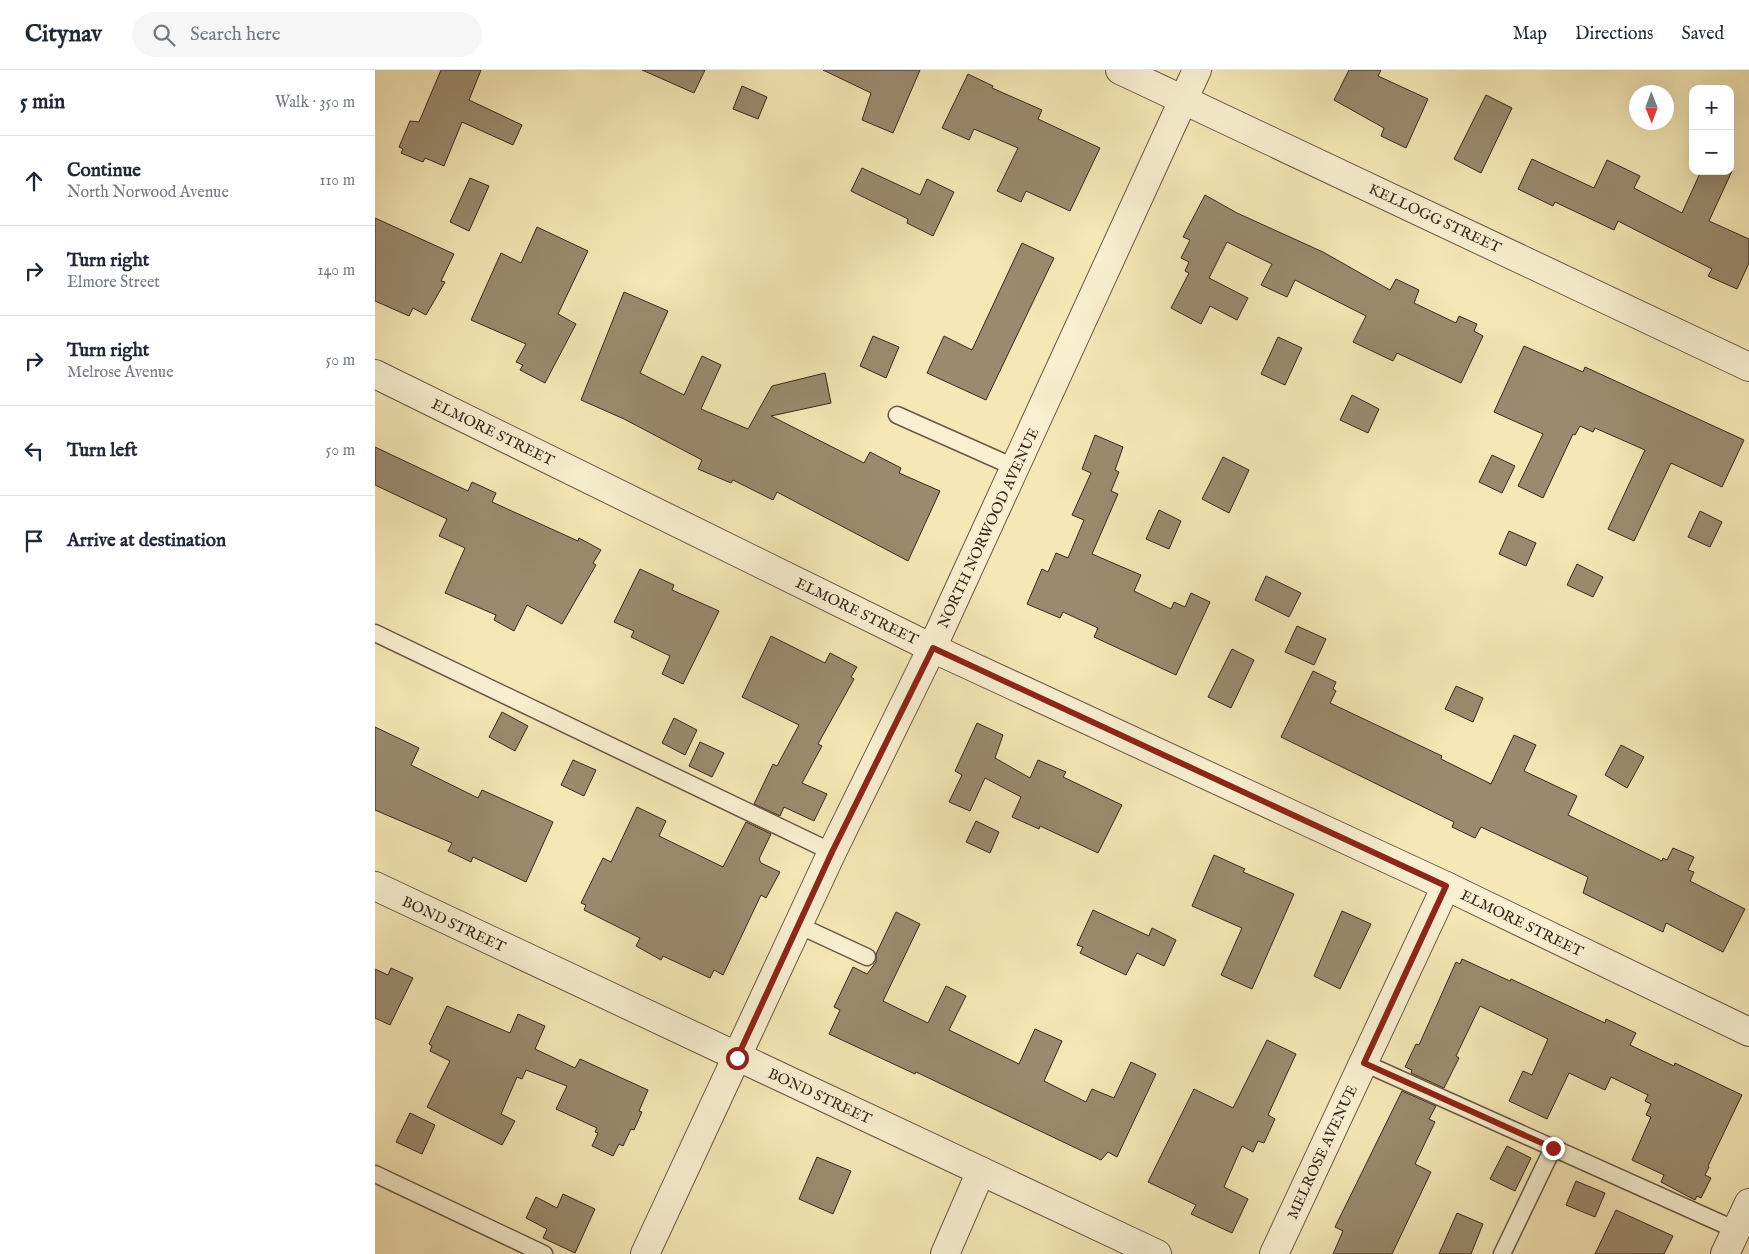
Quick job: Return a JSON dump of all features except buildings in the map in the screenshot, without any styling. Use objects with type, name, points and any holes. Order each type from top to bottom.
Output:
[{"type":"street","name":"KELLOGG STREET","points":[[1120,70],[1749,367]]},
{"type":"street","name":"NORTH NORWOOD AVENUE","points":[[645,1254],[832,852],[933,648],[1197,70]]},
{"type":"street","name":"ELMORE STREET","points":[[375,374],[933,648],[1446,886],[1749,1032]]},
{"type":"street","name":"BOND STREET","points":[[375,886],[1157,1254]]},
{"type":"street","name":"MELROSE AVENUE","points":[[1274,1254],[1446,886]]},
{"type":"street","points":[[945,1254],[981,1171]]},
{"type":"street","points":[[1731,1242],[1749,1203]]},
{"type":"lane","points":[[897,415],[1014,468]]},
{"type":"lane","points":[[375,633],[832,852]]},
{"type":"lane","points":[[798,925],[867,958]]},
{"type":"lane","points":[[1364,1063],[1553,1148],[1731,1242]]},
{"type":"lane","points":[[1502,1254],[1553,1148]]},
{"type":"lane","points":[[375,1174],[544,1254]]},
{"type":"route","points":[[737,1058],[832,852],[933,648],[1446,886],[1364,1063],[1553,1148]]}]
